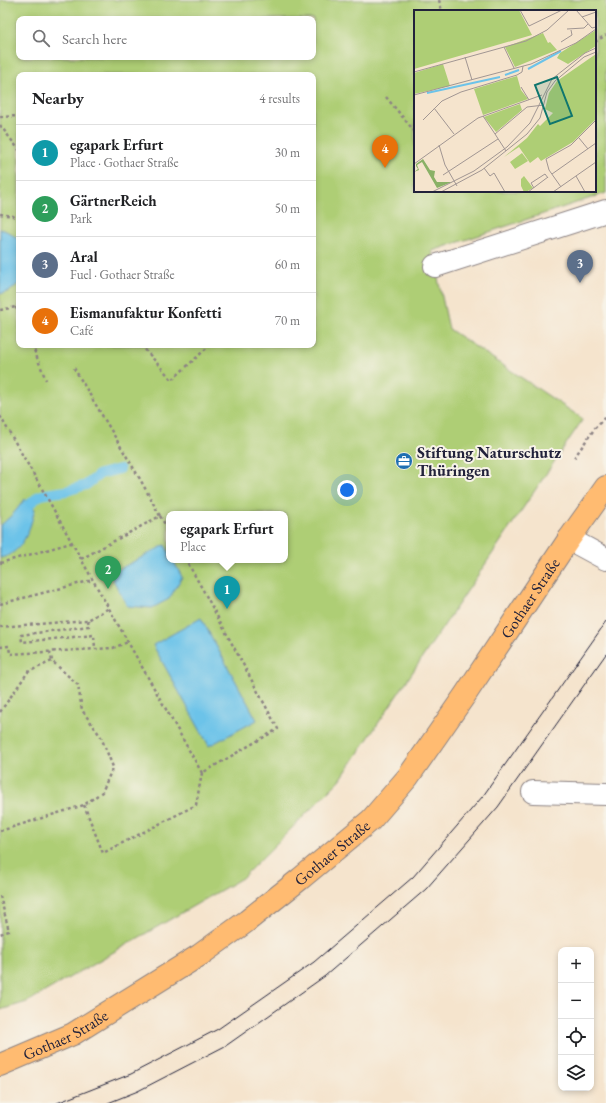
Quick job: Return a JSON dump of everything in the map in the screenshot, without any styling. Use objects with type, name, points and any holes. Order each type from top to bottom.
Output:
[{"type":"main road","name":"Gothaer Straße","points":[[0,1065],[73,1034],[200,955],[247,921],[371,820],[408,777],[606,486]]},
{"type":"street","points":[[435,266],[606,211]]},
{"type":"street","points":[[569,539],[606,558]]},
{"type":"street","points":[[533,792],[606,794]]},
{"type":"path","points":[[439,0],[442,10]]},
{"type":"path","points":[[596,41],[606,34]]},
{"type":"path","points":[[386,97],[414,131]]},
{"type":"path","points":[[0,117],[16,116]]},
{"type":"path","points":[[0,125],[16,146]]},
{"type":"path","points":[[0,214],[13,216],[16,218]]},
{"type":"path","points":[[0,310],[16,307]]},
{"type":"path","points":[[33,348],[46,380]]},
{"type":"path","points":[[144,348],[172,380],[207,348]]},
{"type":"path","points":[[74,368],[166,526]]},
{"type":"path","points":[[0,416],[202,773],[196,805],[103,853],[84,805]]},
{"type":"path","points":[[574,458],[595,428],[606,416]]},
{"type":"path","points":[[81,559],[160,516]]},
{"type":"path","points":[[0,563],[71,543]]},
{"type":"path","points":[[188,563],[204,590],[278,729],[202,773]]},
{"type":"path","points":[[0,604],[93,580]]},
{"type":"path","points":[[0,627],[88,620],[109,608]]},
{"type":"path","points":[[88,620],[89,626],[21,635],[22,642],[94,635],[95,648]]},
{"type":"path","points":[[0,647],[9,646],[10,654],[112,648],[128,642]]},
{"type":"path","points":[[0,831],[84,805],[102,792],[113,767],[101,737],[82,710],[78,685],[52,661],[50,651]]},
{"type":"path","points":[[0,712],[28,672],[52,661]]},
{"type":"path","points":[[0,896],[9,931],[0,934]]},
{"type":"green space","points":[[0,0],[606,0],[606,193],[432,251],[449,329],[583,419],[340,780],[242,878],[27,1002],[0,1010]]},
{"type":"water","points":[[0,229],[16,238],[16,286],[10,291],[0,294]]},
{"type":"water","points":[[25,499],[35,509],[31,525],[20,546],[8,556],[0,558],[0,526],[13,514]]},
{"type":"water","points":[[165,545],[166,563],[175,563],[182,577],[169,599],[152,608],[127,606],[110,574]]},
{"type":"water","points":[[201,618],[257,720],[209,746],[153,645]]},
{"type":"waterway","points":[[30,504],[39,496],[66,491],[86,485],[100,474],[120,469]]},
{"type":"tram line","points":[[57,1103],[131,1074],[218,1029],[314,962],[413,877],[483,796],[606,622]]},
{"type":"tram line","points":[[108,1103],[138,1091],[227,1045],[325,976],[426,889],[498,807],[606,654]]},
{"type":"place","name":"Eismanufaktur Konfetti","points":[[385,168]]},
{"type":"place","name":"Aral","points":[[580,283]]},
{"type":"place","name":"Stiftung Naturschutz Thüringen","points":[[404,461]]},
{"type":"place","name":"GärtnerReich","points":[[108,589]]},
{"type":"place","name":"egapark Erfurt","points":[[227,609]]}]
